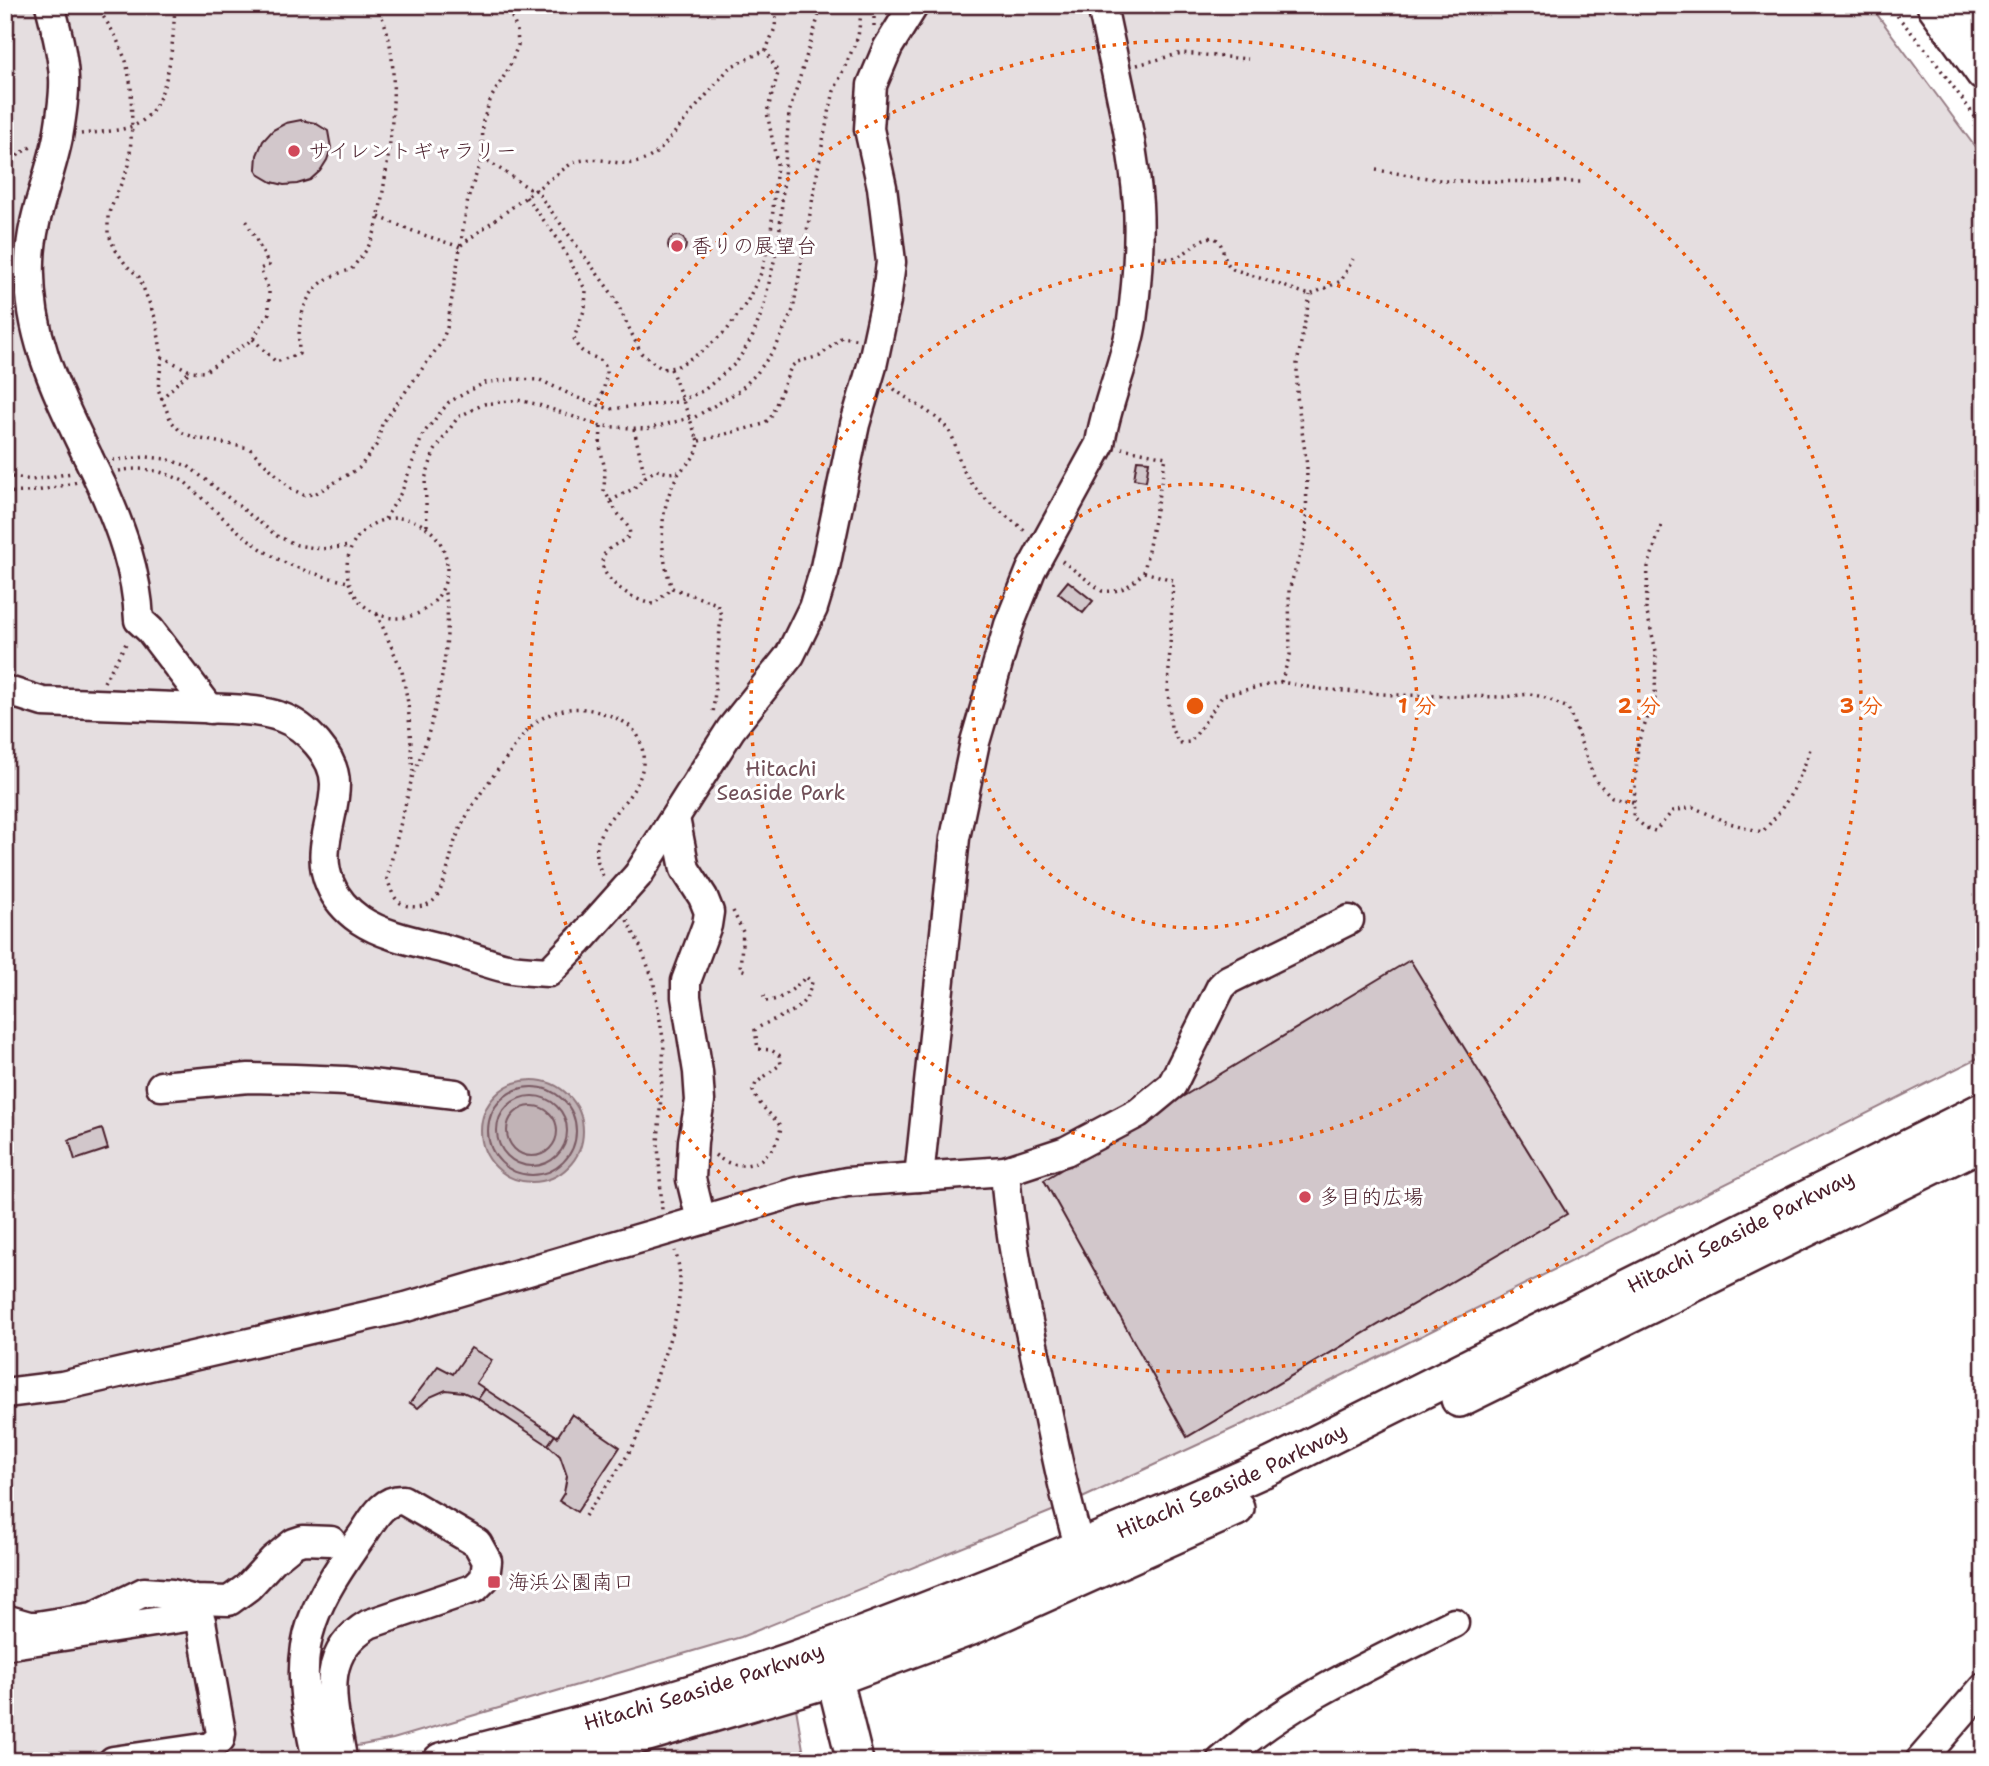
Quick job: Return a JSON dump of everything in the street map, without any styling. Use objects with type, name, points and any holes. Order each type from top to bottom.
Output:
[{"type":"main road","points":[[1934,5],[1984,73]]},
{"type":"main road","points":[[1971,5],[1984,23]]},
{"type":"main road","name":"Hitachi Seaside Parkway","points":[[554,1761],[830,1663],[1080,1548],[1186,1505],[1273,1465],[1984,1110]]},
{"type":"main road","name":"Hitachi Seaside Parkway","points":[[441,1761],[727,1682],[830,1663],[971,1627],[1194,1528],[1984,1141]]},
{"type":"main road","points":[[830,1663],[855,1761]]},
{"type":"street","points":[[50,5],[64,79],[58,137],[36,216],[30,258],[35,326],[55,388],[120,527],[138,594],[139,620],[150,630],[210,709]]},
{"type":"street","points":[[5,690],[43,702],[258,711],[282,717],[314,741],[331,763],[335,784],[324,849],[325,867],[330,884],[345,908],[362,921],[404,939],[496,965],[549,972],[638,875],[731,729],[790,655],[813,608],[824,572],[855,424],[866,355],[886,301],[891,261],[882,187],[869,129],[872,85],[888,47],[914,5]]},
{"type":"street","points":[[919,1177],[955,838],[975,742],[1009,625],[1031,570],[1100,444],[1103,422],[1132,323],[1139,228],[1138,202],[1123,108],[1102,5]]},
{"type":"street","points":[[675,818],[685,869],[704,897],[709,912],[707,925],[686,981],[700,1101],[693,1141],[691,1179],[701,1220]]},
{"type":"street","points":[[5,1393],[62,1386],[406,1307],[797,1192],[847,1182],[1005,1171],[1066,1151],[1138,1113],[1171,1085],[1221,988],[1228,980],[1349,920]]},
{"type":"street","points":[[162,1086],[249,1078],[284,1078],[345,1081],[455,1094]]},
{"type":"street","points":[[1005,1171],[1016,1268],[1067,1505],[1080,1548]]},
{"type":"street","points":[[320,1761],[307,1712],[302,1663],[307,1637],[316,1610],[334,1576],[380,1509],[395,1500],[402,1500],[477,1544],[486,1561],[485,1578],[475,1588],[376,1621],[358,1631],[345,1643],[335,1663],[331,1685],[341,1752],[339,1761]]},
{"type":"street","points":[[5,1619],[29,1626],[93,1617],[144,1592],[172,1594],[195,1601],[229,1601],[248,1587],[273,1560],[294,1543],[303,1540],[331,1541]]},
{"type":"street","points":[[5,1645],[192,1616],[201,1621],[220,1740],[210,1747],[113,1761]]},
{"type":"street","points":[[1221,1761],[1253,1733],[1299,1702],[1454,1623]]},
{"type":"street","points":[[1920,1761],[1984,1687]]},
{"type":"path","points":[[96,5],[115,35],[126,61],[131,86],[129,165],[108,215],[108,233],[125,265],[139,277],[156,320],[162,357],[158,389],[161,399],[171,421],[181,432],[195,438],[249,448],[290,488],[303,495],[315,494],[359,468],[378,443],[382,424],[441,344],[447,328],[468,198],[482,157],[483,121],[517,45],[517,30],[507,5]]},
{"type":"path","points":[[5,173],[19,154],[41,142],[58,137],[132,127],[153,111],[173,55],[175,5]]},
{"type":"path","points":[[253,340],[276,362],[299,354],[298,329],[301,312],[309,296],[334,273],[351,270],[371,243],[379,217],[392,143],[393,100],[387,35],[381,13],[375,5]]},
{"type":"path","points":[[461,246],[572,163],[596,158],[636,164],[649,159],[660,150],[730,67],[766,50],[775,28],[777,5]]},
{"type":"path","points":[[385,519],[402,491],[422,434],[449,402],[484,383],[514,379],[540,380],[610,409],[676,402],[703,391],[736,363],[752,338],[763,309],[779,240],[789,114],[822,5]]},
{"type":"path","points":[[427,526],[425,479],[434,452],[447,429],[458,417],[484,404],[518,400],[601,426],[646,429],[684,420],[716,406],[739,391],[757,373],[776,347],[793,310],[834,91],[858,37],[862,5]]},
{"type":"path","points":[[1888,5],[1928,52],[1984,129]]},
{"type":"path","points":[[482,157],[534,190],[613,295],[641,353],[662,369],[671,369],[703,351],[727,330],[747,302],[762,271],[771,232],[777,164],[767,111],[778,73],[766,50]]},
{"type":"path","points":[[1136,65],[1182,53],[1248,59]]},
{"type":"path","points":[[1376,170],[1447,181],[1582,182]]},
{"type":"path","points":[[526,197],[558,239],[586,291],[585,308],[574,338],[578,347],[601,359],[605,365],[608,376],[598,406]]},
{"type":"path","points":[[379,217],[415,232],[461,246]]},
{"type":"path","points":[[162,357],[190,371],[204,372],[253,340],[269,313],[269,290],[260,269],[269,265],[245,218]]},
{"type":"path","points":[[1153,257],[1177,258],[1203,240],[1213,237],[1223,245],[1225,260],[1233,269],[1310,295],[1341,281],[1353,259]]},
{"type":"path","points":[[1281,682],[1290,655],[1289,590],[1306,536],[1307,466],[1297,396],[1297,364],[1310,295]]},
{"type":"path","points":[[698,440],[765,424],[771,418],[790,367],[797,362],[815,359],[842,337],[855,338],[900,395],[949,430],[969,482],[983,498],[1038,539]]},
{"type":"path","points":[[671,369],[698,440],[697,452],[675,479],[663,516],[663,555],[672,589]]},
{"type":"path","points":[[161,399],[190,371]]},
{"type":"path","points":[[601,426],[600,446],[605,470],[603,484],[610,501],[629,528],[630,535],[610,548],[603,556],[601,566],[606,575],[626,594],[644,603],[654,604],[672,589]]},
{"type":"path","points":[[634,429],[645,477]]},
{"type":"path","points":[[1059,558],[1102,591],[1123,590],[1131,586],[1143,572],[1166,457],[1121,448]]},
{"type":"path","points":[[5,492],[21,494],[46,490],[96,471],[147,457],[188,466],[277,536],[297,545],[321,549],[351,546]]},
{"type":"path","points":[[5,476],[32,480],[96,471],[145,469],[171,475],[185,482],[261,549],[279,560],[348,582]]},
{"type":"path","points":[[610,501],[633,489],[656,470],[680,472]]},
{"type":"path","points":[[403,517],[427,526],[439,539],[447,554],[448,572],[444,589],[435,602],[423,612],[408,618],[377,614],[364,606],[348,582],[347,563],[351,546],[362,532],[385,519],[403,517]]},
{"type":"path","points":[[1661,526],[1648,567],[1646,609],[1656,651],[1655,698],[1638,743],[1633,817],[1646,828],[1655,831],[1673,811],[1693,807],[1726,822],[1762,831],[1779,815],[1804,767],[1810,749]]},
{"type":"path","points":[[1143,572],[1173,580],[1167,691],[1171,729],[1179,743],[1191,742],[1223,695],[1281,682],[1319,689],[1395,695],[1504,697],[1519,693],[1543,697],[1567,708],[1595,780],[1612,797],[1633,802]]},
{"type":"path","points":[[444,589],[448,603],[448,629],[439,684],[387,878],[391,892],[399,902],[409,906],[423,907],[434,900],[441,888],[456,839],[474,803],[535,722],[559,711],[582,707],[615,716],[636,733],[644,755],[642,777],[631,795],[604,824],[597,843],[598,864],[608,884]]},
{"type":"path","points":[[672,589],[717,604],[721,615],[713,716],[731,729]]},
{"type":"path","points":[[377,614],[402,671],[408,703],[413,774]]},
{"type":"path","points":[[88,705],[120,656],[139,620]]},
{"type":"path","points":[[704,897],[727,904],[738,917],[743,932],[740,969],[749,972]]},
{"type":"path","points":[[585,1516],[631,1450],[642,1427],[677,1316],[680,1290],[678,1261],[662,1211],[658,1144],[663,1035],[653,979],[624,915]]},
{"type":"path","points":[[697,1126],[716,1157],[732,1166],[748,1165],[766,1156],[778,1142],[781,1127],[773,1116],[759,1105],[753,1091],[756,1083],[781,1064],[779,1055],[771,1050],[758,1049],[755,1030],[783,1018],[799,1007],[809,994],[811,982],[806,977],[773,1001],[765,1001],[763,991]]},
{"type":"green space","name":"Hitachi Seaside Park","points":[[5,5],[1870,5],[1984,159],[1984,1055],[1267,1413],[1067,1505],[741,1637],[393,1739],[280,1761],[5,1761]]},
{"type":"green space","points":[[796,1708],[805,1761],[620,1761]]},
{"type":"water","points":[[532,1080],[552,1084],[568,1095],[579,1111],[583,1131],[579,1151],[568,1167],[552,1178],[532,1182],[512,1178],[496,1167],[485,1151],[481,1131],[485,1111],[496,1095],[512,1084]]},
{"type":"building","name":"サイレントギャラリー","points":[[301,120],[315,123],[328,131],[331,148],[320,171],[310,180],[284,185],[260,175],[256,169],[257,155],[263,141],[273,130],[286,123]]},
{"type":"building","name":"香りの展望台","points":[[673,236],[681,236],[686,245],[684,252],[673,254],[668,249],[668,241]]},
{"type":"building","points":[[1137,460],[1149,461],[1146,481],[1134,479]]},
{"type":"building","points":[[1068,581],[1093,601],[1083,613],[1058,593]]},
{"type":"building","name":"多目的広場","points":[[1410,960],[1567,1214],[1187,1437],[1044,1180]]},
{"type":"building","points":[[102,1129],[108,1149],[75,1160],[69,1140]]},
{"type":"building","points":[[471,1348],[492,1360],[476,1383],[485,1389],[478,1399],[463,1392],[446,1390],[430,1397],[418,1408],[410,1403],[438,1366],[453,1374]]},
{"type":"building","points":[[485,1389],[555,1435],[548,1445],[478,1399]]},
{"type":"building","points":[[572,1414],[620,1447],[577,1512],[559,1501],[564,1493],[567,1476],[560,1456],[548,1445],[555,1435],[557,1437]]},
{"type":"place","name":"サイレントギャラリー","points":[[294,151]]},
{"type":"place","name":"香りの展望台","points":[[677,246]]},
{"type":"place","name":"多目的広場","points":[[1305,1197]]},
{"type":"place","name":"海浜公園南口","points":[[494,1582]]}]
